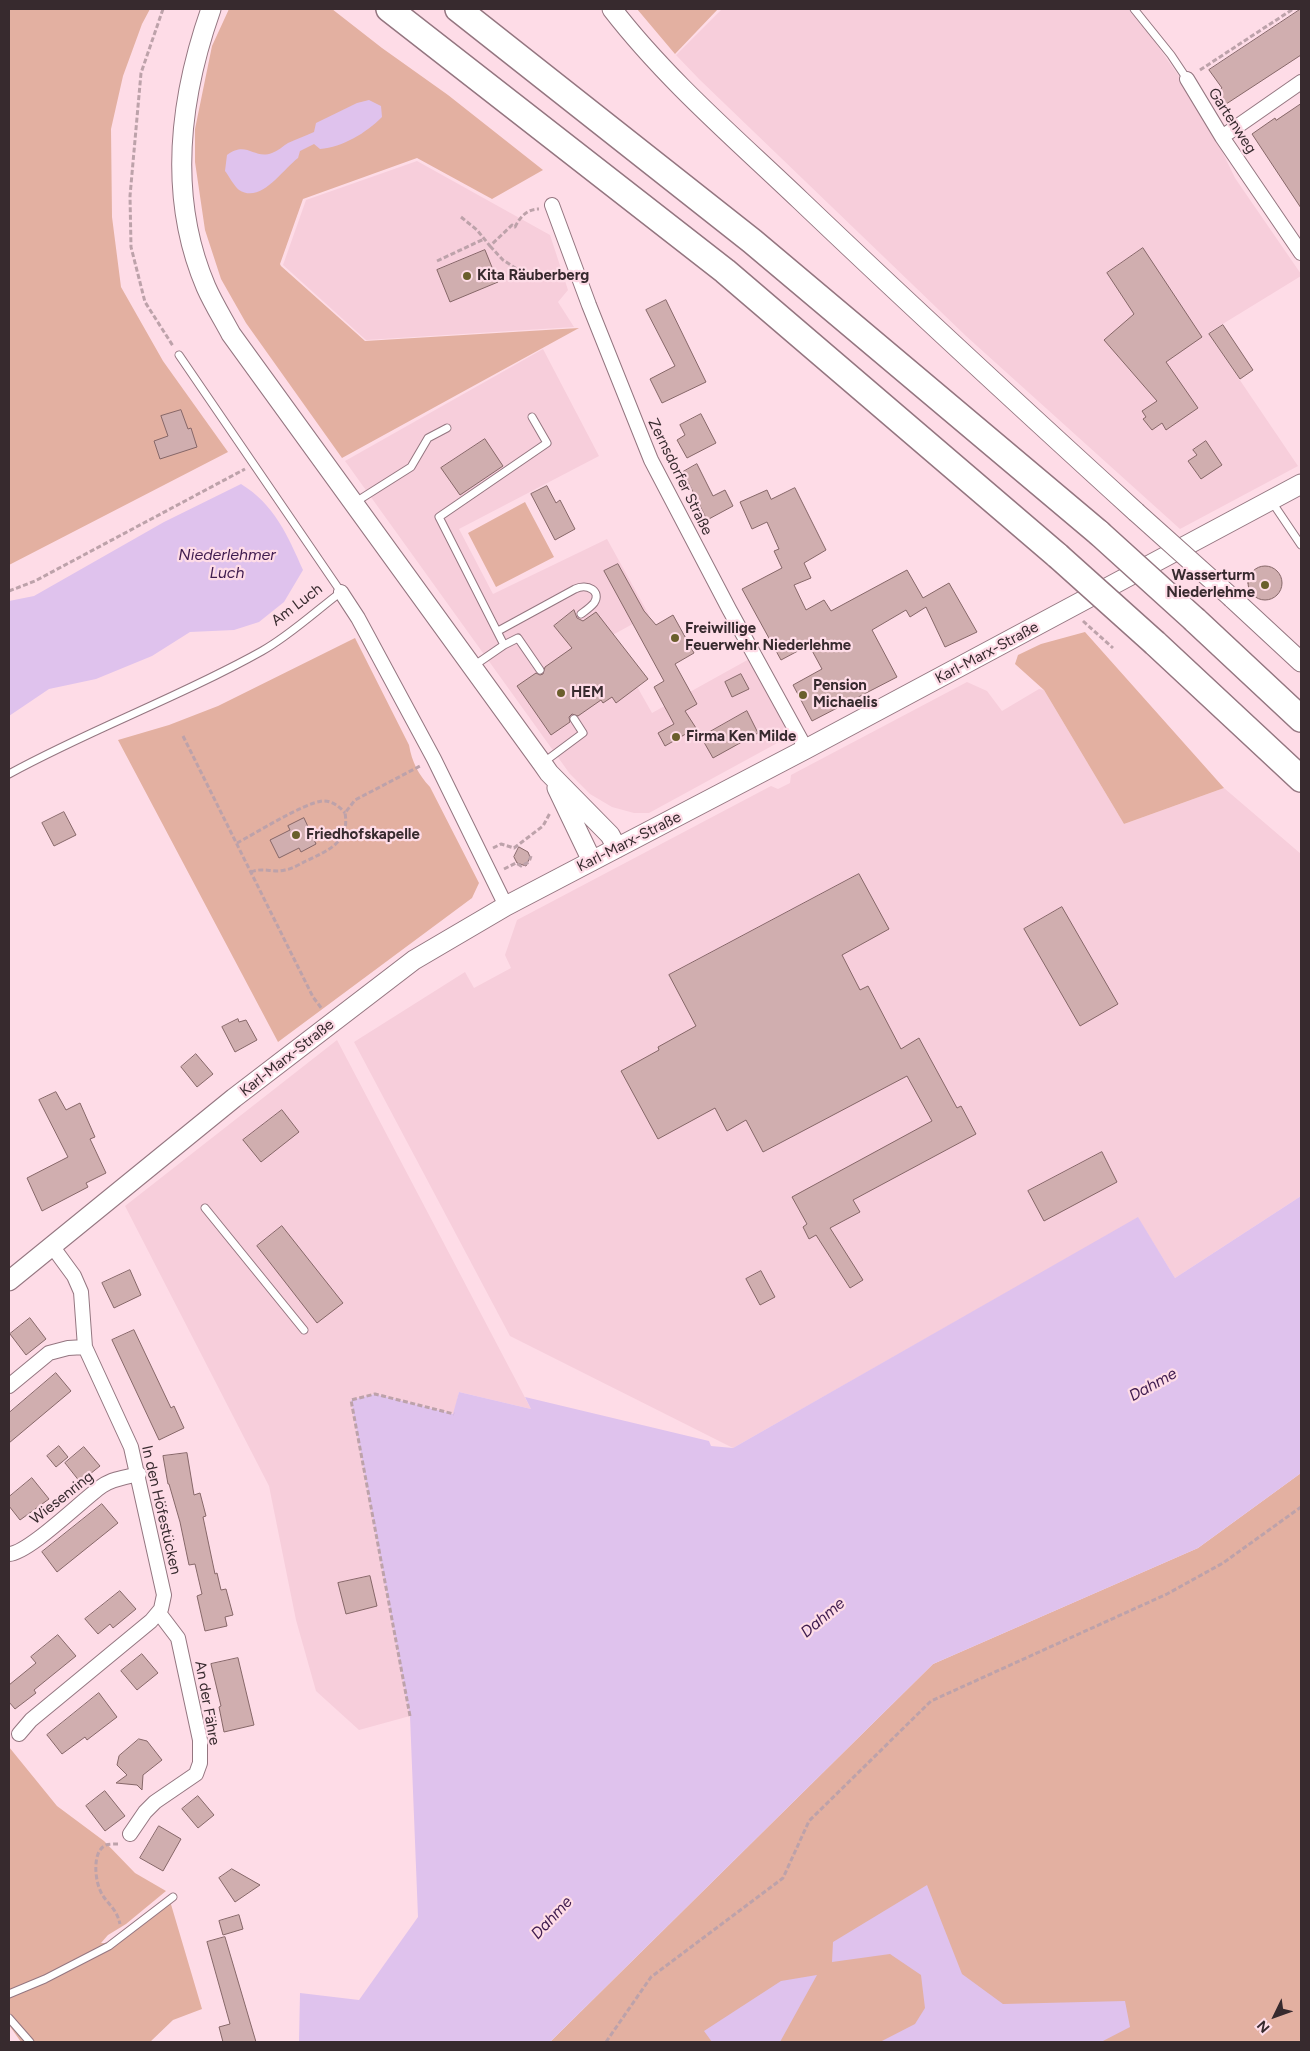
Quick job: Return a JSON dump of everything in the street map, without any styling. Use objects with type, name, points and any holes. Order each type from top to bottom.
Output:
[{"type":"highway","points":[[389,9],[725,271],[1058,556],[1301,779]]},
{"type":"highway","points":[[458,9],[752,241],[1099,533],[1301,719]]},
{"type":"street","points":[[211,9],[190,78],[182,129],[181,179],[189,236],[206,287],[231,334],[472,667],[546,768],[610,835],[617,848]]},
{"type":"street","points":[[612,9],[664,69],[954,347],[1301,662]]},
{"type":"street","name":"Gartenweg","points":[[1187,79],[1222,137],[1301,254]]},
{"type":"street","points":[[1222,137],[1301,83]]},
{"type":"street","name":"Zernsdorfer Straße","points":[[552,205],[589,305],[651,460],[806,750]]},
{"type":"street","name":"Karl-Marx-Straße","points":[[9,1281],[234,1098],[414,960],[506,906],[806,750],[1301,484]]},
{"type":"street","name":"Am Luch","points":[[341,592],[358,618],[434,759],[506,906]]},
{"type":"street","points":[[546,768],[592,860]]},
{"type":"street","name":"In den Höfestücken","points":[[52,1246],[74,1276],[81,1292],[85,1347],[131,1447],[139,1474],[164,1596],[159,1613]]},
{"type":"street","points":[[9,1386],[49,1353],[68,1348],[85,1347]]},
{"type":"street","name":"Wiesenring","points":[[9,1554],[14,1554],[29,1545],[103,1485],[139,1474]]},
{"type":"street","points":[[19,1734],[31,1720],[159,1613]]},
{"type":"street","name":"An der Fähre","points":[[130,1834],[145,1812],[155,1802],[196,1774],[200,1763],[196,1722],[178,1638],[159,1613]]},
{"type":"lane","name":"Gartenweg","points":[[1134,9],[1171,55],[1187,79]]},
{"type":"lane","points":[[179,355],[341,592]]},
{"type":"lane","points":[[504,645],[439,517],[546,443],[532,417]]},
{"type":"lane","points":[[353,504],[411,467],[428,438],[447,428]]},
{"type":"lane","points":[[1271,500],[1301,545]]},
{"type":"lane","points":[[498,631],[575,589],[588,586],[594,591],[596,598],[594,603],[581,614]]},
{"type":"lane","name":"Am Luch","points":[[9,774],[48,752],[130,716],[263,650],[341,592]]},
{"type":"lane","points":[[472,667],[504,645],[518,638],[540,670]]},
{"type":"lane","points":[[546,768],[583,733],[574,719]]},
{"type":"lane","points":[[205,1208],[304,1330]]},
{"type":"lane","points":[[9,1994],[24,1989],[109,1946],[173,1897]]},
{"type":"lane","points":[[9,2018],[30,2042]]},
{"type":"path","points":[[162,9],[141,72],[130,196],[131,248],[145,302],[179,355]]},
{"type":"path","points":[[1187,79],[1293,9]]},
{"type":"path","points":[[461,217],[503,260],[530,277]]},
{"type":"path","points":[[490,246],[512,225],[515,227],[519,219]]},
{"type":"path","points":[[436,260],[484,239]]},
{"type":"path","points":[[9,591],[36,581],[254,464]]},
{"type":"path","points":[[1080,618],[1114,648]]},
{"type":"path","points":[[183,736],[313,997],[332,1023]]},
{"type":"path","points":[[345,813],[355,800],[434,759]]},
{"type":"path","points":[[481,854],[501,844],[514,848],[542,826],[560,795]]},
{"type":"path","points":[[236,843],[301,809],[323,801],[338,805],[345,813],[348,826],[341,840],[324,853],[284,871],[258,869],[251,872]]},
{"type":"path","points":[[491,874],[516,863],[521,866],[529,862],[531,856]]},
{"type":"path","points":[[410,1716],[351,1400],[375,1394],[454,1414]]},
{"type":"path","points":[[606,2042],[651,1977],[783,1878],[809,1822],[931,1701],[1167,1594],[1223,1563],[1301,1508]]},
{"type":"path","points":[[120,1937],[120,1922],[111,1903],[101,1892],[96,1880],[95,1866],[106,1845],[119,1844],[130,1834]]},
{"type":"shaded area","points":[[9,9],[150,9],[142,24],[123,76],[111,129],[112,217],[121,287],[163,361],[228,452],[9,565]]},
{"type":"shaded area","points":[[229,9],[332,9],[382,48],[448,95],[543,170],[492,199],[417,158],[303,199],[280,264],[281,266],[365,341],[579,328],[342,458],[246,323],[221,279],[205,230],[195,162],[195,129],[212,46]]},
{"type":"shaded area","points":[[637,9],[718,9],[675,54]]},
{"type":"shaded area","points":[[722,9],[1128,9],[1152,38],[1222,137],[1218,143],[1235,178],[1301,274],[1301,276],[1208,333],[1298,466],[1180,529],[966,336],[676,55]]},
{"type":"shaded area","points":[[417,161],[550,235],[568,290],[558,302],[574,327],[366,340],[283,265],[306,200]]},
{"type":"shaded area","points":[[543,349],[599,456],[459,529],[493,594],[607,539],[649,615],[609,637],[652,713],[751,658],[792,735],[649,813],[634,813],[612,807],[590,794],[570,774],[345,461]]},
{"type":"shaded area","points":[[525,502],[554,557],[496,587],[468,533]]},
{"type":"shaded area","points":[[1085,632],[1224,788],[1124,824],[1044,690],[1015,664],[1018,655],[1041,644]]},
{"type":"shaded area","points":[[355,638],[409,745],[416,768],[430,787],[479,883],[472,898],[278,1042],[118,740],[169,725],[218,706]]},
{"type":"shaded area","points":[[967,682],[987,691],[1002,711],[1039,689],[1044,690],[1124,824],[1224,788],[1301,854],[1301,1196],[1175,1278],[1138,1218],[733,1448],[510,1336],[354,1042],[465,972],[474,988],[511,968],[505,955],[517,920],[771,786],[778,789],[790,783],[791,775]]},
{"type":"shaded area","points":[[337,1040],[531,1409],[459,1392],[454,1414],[375,1394],[351,1400],[410,1716],[359,1730],[316,1691],[296,1620],[269,1486],[125,1206]]},
{"type":"shaded area","points":[[1301,1473],[1301,2042],[550,2042],[933,1664],[1198,1548]]},
{"type":"shaded area","points":[[9,1747],[57,1806],[104,1841],[135,1873],[166,1891],[126,1924],[108,1935],[101,1943],[113,1943],[170,1901],[202,2009],[173,2020],[150,2042],[21,2042],[9,2025]]},
{"type":"water","points":[[369,100],[381,106],[382,117],[376,123],[346,142],[320,149],[314,144],[300,151],[298,158],[271,184],[255,193],[239,190],[225,171],[227,155],[234,151],[240,149],[260,154],[272,153],[288,143],[314,132],[316,123],[357,103]]},
{"type":"water","name":"Niederlehmer Luch","points":[[241,484],[262,501],[279,522],[303,570],[284,602],[259,622],[234,630],[190,632],[152,656],[96,679],[49,689],[9,716],[9,601],[34,596],[164,522]]},
{"type":"water","name":"Dahme","points":[[1301,1196],[1301,1473],[1198,1548],[933,1664],[550,2042],[299,2042],[300,1993],[359,2000],[418,1917],[410,1716],[351,1400],[375,1394],[453,1414],[459,1392],[531,1409],[525,1397],[709,1441],[711,1446],[733,1448],[1138,1217],[1175,1278]]},
{"type":"water","points":[[927,1885],[962,1974],[1003,2004],[1125,2001],[1130,2027],[1101,2042],[880,2042],[915,2024],[925,2008],[921,1975],[890,1954],[832,1962],[833,1942]]},
{"type":"water","points":[[817,1975],[780,2042],[712,2042],[704,2031],[781,1981]]},
{"type":"building","points":[[1301,9],[1301,55],[1220,108],[1211,95],[1222,88],[1209,70]]},
{"type":"building","points":[[1301,104],[1301,208],[1252,134],[1275,118],[1276,120]]},
{"type":"building","points":[[1143,248],[1202,337],[1166,362],[1198,408],[1166,430],[1162,423],[1152,430],[1143,419],[1146,417],[1142,411],[1157,401],[1104,340],[1134,314],[1107,273]]},
{"type":"building","name":"Kita Räuberberg","points":[[485,250],[498,282],[450,302],[437,270]]},
{"type":"building","points":[[666,300],[706,382],[662,403],[650,379],[675,366],[646,310]]},
{"type":"building","points":[[1223,325],[1253,370],[1240,379],[1209,334]]},
{"type":"building","points":[[181,410],[188,429],[191,428],[197,447],[160,459],[154,441],[168,436],[161,416]]},
{"type":"building","points":[[701,414],[716,443],[687,458],[677,440],[685,435],[680,425]]},
{"type":"building","points":[[485,439],[503,466],[460,495],[441,468]]},
{"type":"building","points":[[1206,441],[1222,465],[1201,479],[1188,461],[1197,455],[1193,450]]},
{"type":"building","points":[[697,464],[713,496],[725,490],[733,506],[707,520],[683,472]]},
{"type":"building","points":[[547,486],[556,503],[560,500],[575,529],[555,540],[531,494]]},
{"type":"building","points":[[795,488],[826,550],[804,563],[811,578],[794,585],[806,610],[824,600],[831,611],[907,570],[923,598],[949,583],[977,632],[945,647],[926,607],[910,617],[906,610],[872,630],[897,677],[812,721],[793,685],[822,669],[809,645],[781,660],[742,589],[782,568],[774,551],[779,549],[767,522],[752,529],[740,502],[767,490],[771,499]]},
{"type":"building","points":[[618,564],[644,611],[656,625],[673,615],[694,653],[675,664],[697,704],[685,711],[696,728],[665,746],[658,733],[674,724],[654,687],[664,681],[604,571]]},
{"type":"building","name":"Wasserturm Niederlehme","points":[[1265,566],[1277,571],[1282,583],[1277,595],[1265,600],[1253,595],[1248,583],[1253,571]]},
{"type":"building","points":[[574,610],[577,618],[583,621],[596,612],[648,679],[616,703],[612,697],[603,703],[601,700],[578,716],[572,714],[569,717],[570,722],[551,735],[517,686],[536,673],[543,674],[545,667],[572,648],[554,626]]},
{"type":"building","points":[[741,674],[749,689],[732,697],[725,682]]},
{"type":"building","points":[[747,711],[758,733],[713,758],[701,737]]},
{"type":"building","points":[[64,812],[76,835],[54,846],[42,823]]},
{"type":"building","name":"Friedhofskapelle","points":[[304,818],[316,844],[301,852],[299,848],[279,858],[270,840],[290,830],[288,826]]},
{"type":"building","points":[[519,847],[528,852],[530,857],[526,866],[517,863],[514,857]]},
{"type":"building","points":[[859,874],[889,929],[842,955],[860,990],[868,986],[901,1049],[919,1038],[957,1108],[961,1106],[976,1134],[853,1200],[860,1212],[830,1228],[863,1280],[850,1288],[816,1235],[809,1239],[803,1227],[807,1224],[792,1197],[932,1121],[907,1076],[763,1152],[746,1120],[727,1131],[715,1108],[658,1139],[621,1071],[659,1050],[658,1047],[696,1026],[669,975]]},
{"type":"building","points":[[1062,907],[1118,1004],[1080,1026],[1024,929]]},
{"type":"building","points":[[238,1019],[239,1022],[246,1020],[257,1040],[235,1052],[222,1027]]},
{"type":"building","points":[[196,1054],[213,1074],[197,1087],[181,1067]]},
{"type":"building","points":[[56,1092],[66,1110],[80,1103],[95,1137],[90,1139],[106,1173],[86,1183],[88,1187],[42,1211],[27,1178],[68,1157],[39,1100]]},
{"type":"building","points":[[282,1110],[299,1132],[261,1162],[243,1140]]},
{"type":"building","points":[[1102,1152],[1117,1182],[1044,1221],[1028,1191]]},
{"type":"building","points":[[282,1226],[343,1303],[317,1323],[257,1246]]},
{"type":"building","points":[[130,1270],[141,1295],[114,1308],[102,1283]]},
{"type":"building","points":[[761,1271],[775,1297],[760,1305],[746,1279]]},
{"type":"building","points":[[30,1318],[46,1339],[26,1355],[10,1334]]},
{"type":"building","points":[[134,1330],[171,1408],[174,1406],[184,1428],[159,1440],[112,1340]]},
{"type":"building","points":[[56,1373],[71,1391],[9,1443],[9,1413]]},
{"type":"building","points":[[59,1446],[68,1457],[56,1467],[47,1456]]},
{"type":"building","points":[[84,1447],[100,1466],[80,1482],[65,1463]]},
{"type":"building","points":[[187,1453],[194,1495],[200,1493],[206,1516],[203,1517],[215,1574],[217,1573],[221,1590],[226,1589],[233,1615],[225,1617],[227,1626],[205,1631],[197,1596],[202,1594],[195,1564],[189,1565],[180,1522],[168,1484],[163,1456]]},
{"type":"building","points":[[32,1478],[49,1499],[20,1520],[9,1506],[9,1497]]},
{"type":"building","points":[[102,1504],[118,1523],[57,1572],[42,1552]]},
{"type":"building","points":[[370,1576],[377,1606],[346,1614],[338,1583]]},
{"type":"building","points":[[120,1591],[136,1609],[113,1628],[110,1624],[98,1634],[85,1619]]},
{"type":"building","points":[[58,1635],[76,1656],[34,1690],[36,1693],[15,1709],[9,1702],[9,1685],[36,1663],[31,1657]]},
{"type":"building","points":[[142,1654],[158,1673],[137,1690],[121,1671]]},
{"type":"building","points":[[238,1658],[254,1725],[224,1732],[219,1707],[221,1706],[211,1664]]},
{"type":"building","points":[[99,1693],[117,1717],[87,1740],[85,1737],[62,1754],[47,1735]]},
{"type":"building","points":[[139,1739],[147,1741],[162,1760],[143,1775],[142,1790],[137,1785],[116,1783],[127,1775],[117,1765],[119,1756]]},
{"type":"building","points":[[105,1791],[125,1816],[105,1831],[86,1806]]},
{"type":"building","points":[[198,1796],[214,1815],[198,1828],[182,1809]]},
{"type":"building","points":[[159,1826],[181,1839],[163,1871],[140,1858]]},
{"type":"building","points":[[232,1869],[260,1885],[235,1902],[219,1878]]},
{"type":"building","points":[[239,1915],[243,1929],[223,1935],[219,1921]]},
{"type":"building","points":[[225,1937],[256,2042],[223,2042],[219,2027],[230,2024],[207,1942]]},
{"type":"place","name":"Kita Räuberberg","points":[[467,276]]},
{"type":"place","name":"Wasserturm Niederlehme","points":[[1265,585]]},
{"type":"place","name":"Freiwillige Feuerwehr Niederlehme","points":[[675,638]]},
{"type":"place","name":"HEM","points":[[561,693]]},
{"type":"place","name":"Pension Michaelis","points":[[803,695]]},
{"type":"place","name":"Firma Ken Milde","points":[[676,737]]},
{"type":"place","name":"Friedhofskapelle","points":[[296,835]]}]
